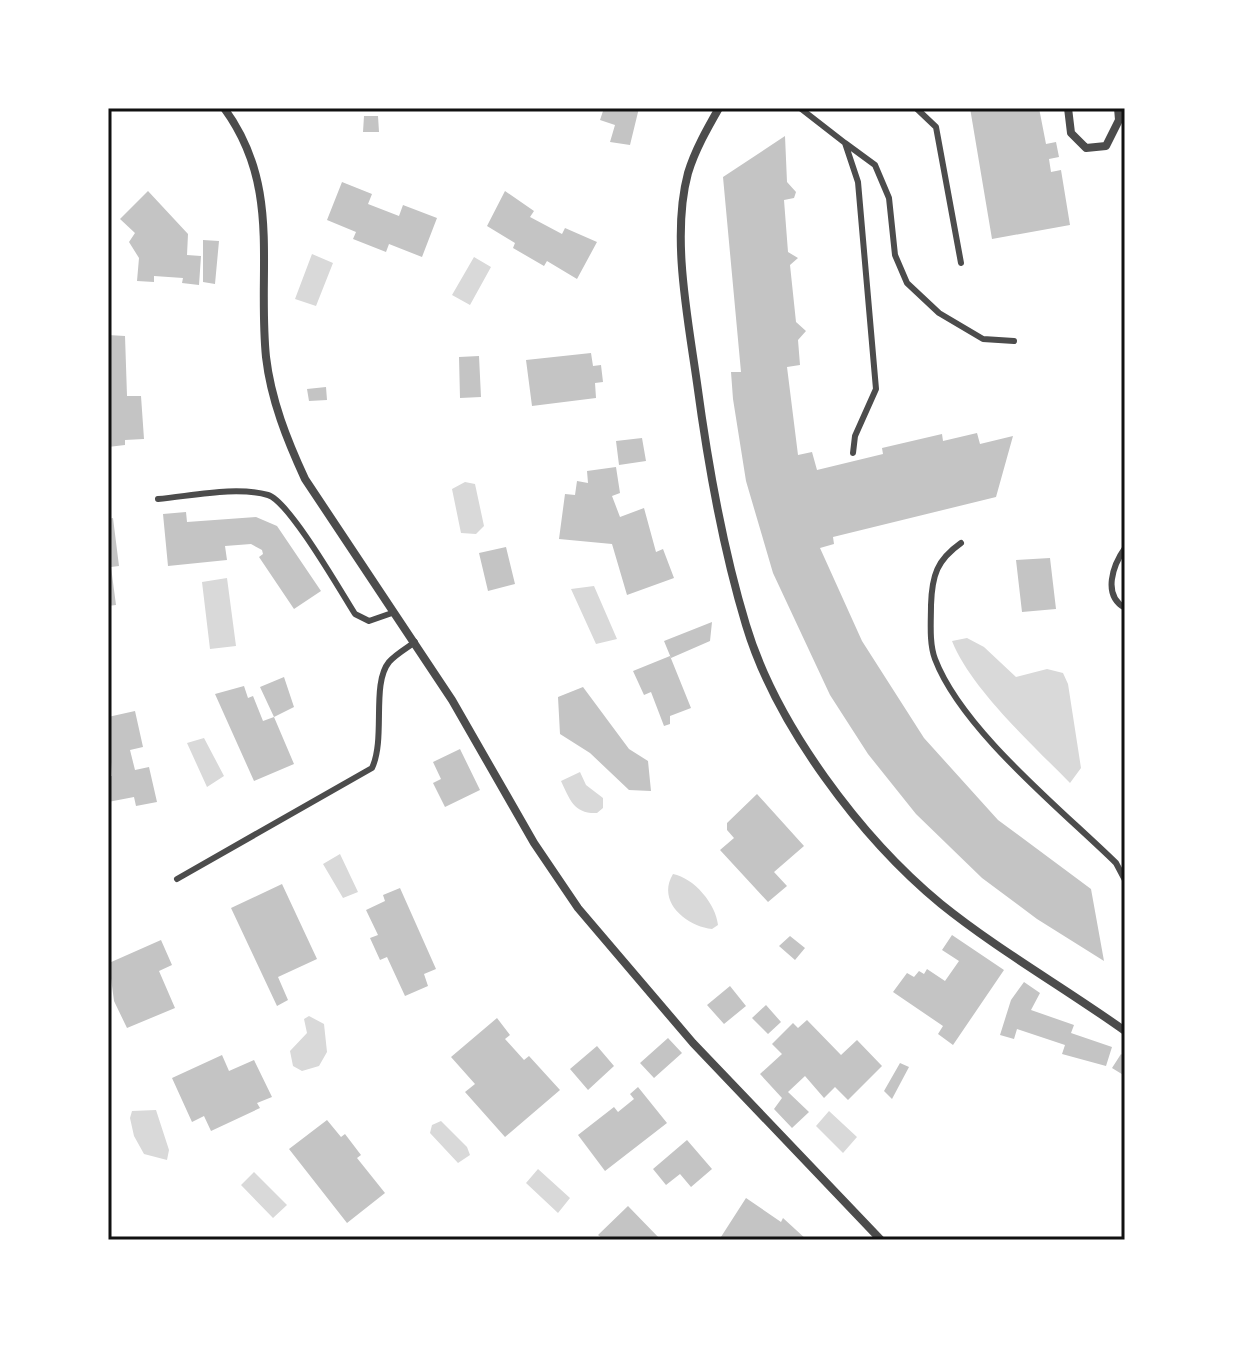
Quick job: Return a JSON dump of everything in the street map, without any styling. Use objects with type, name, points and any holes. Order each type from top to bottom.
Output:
[{"type":"street","points":[[224,108],[251,152],[259,177],[264,206],[266,358],[287,440],[305,479],[452,700],[534,843],[578,908],[693,1043],[881,1240]]},
{"type":"street","points":[[719,108],[698,147],[683,201],[684,293],[710,484],[746,628],[782,709],[825,775],[879,844],[942,904],[1125,1031]]},
{"type":"street","points":[[1068,108],[1071,133],[1086,148],[1106,146],[1119,120],[1118,108]]},
{"type":"lane","points":[[800,108],[875,165],[889,198],[895,255],[907,283],[939,313],[983,339],[1014,341]]},
{"type":"lane","points":[[916,108],[936,127],[961,263]]},
{"type":"lane","points":[[845,143],[858,182],[876,389],[855,436],[853,453]]},
{"type":"lane","points":[[158,499],[248,492],[272,496],[290,514],[355,614],[369,621],[392,613]]},
{"type":"lane","points":[[961,543],[943,556],[933,574],[931,640],[935,658],[952,690],[984,733],[1116,863],[1125,880]]},
{"type":"lane","points":[[1125,548],[1113,565],[1111,586],[1118,604],[1125,608]]},
{"type":"lane","points":[[177,879],[372,768],[379,753],[380,693],[387,664],[415,642]]},
{"type":"shaded area","points":[[312,254],[333,263],[316,306],[295,299]]},
{"type":"shaded area","points":[[474,257],[491,267],[470,305],[452,295]]},
{"type":"shaded area","points":[[465,482],[475,484],[484,526],[476,534],[461,533],[452,489]]},
{"type":"shaded area","points":[[227,578],[236,646],[210,649],[202,582]]},
{"type":"shaded area","points":[[594,586],[617,639],[596,644],[571,589]]},
{"type":"shaded area","points":[[967,638],[984,647],[1016,677],[1047,669],[1063,673],[1068,684],[1081,768],[1070,783],[1004,716],[973,678],[952,641]]},
{"type":"shaded area","points":[[204,738],[224,776],[207,787],[187,743]]},
{"type":"shaded area","points":[[580,772],[586,785],[603,798],[603,808],[597,813],[578,808],[570,800],[561,781]]},
{"type":"shaded area","points":[[340,854],[358,892],[343,898],[323,864]]},
{"type":"shaded area","points":[[673,874],[689,881],[703,893],[718,925],[712,929],[702,927],[677,911],[668,894]]},
{"type":"shaded area","points":[[309,1016],[324,1024],[327,1052],[319,1066],[302,1071],[293,1066],[290,1051],[307,1033],[304,1019]]},
{"type":"shaded area","points":[[156,1110],[169,1150],[167,1160],[144,1154],[134,1136],[130,1118],[132,1111]]},
{"type":"shaded area","points":[[829,1111],[857,1137],[843,1153],[816,1126]]},
{"type":"shaded area","points":[[441,1121],[467,1147],[470,1155],[458,1163],[430,1133],[432,1125]]},
{"type":"shaded area","points":[[538,1169],[570,1198],[558,1213],[526,1183]]},
{"type":"shaded area","points":[[254,1172],[287,1205],[273,1218],[241,1185]]},
{"type":"building","points":[[604,108],[639,108],[630,145],[610,142],[615,125],[600,120]]},
{"type":"building","points":[[970,108],[1039,108],[1046,144],[1056,142],[1059,157],[1049,159],[1051,172],[1061,170],[1070,225],[992,239]]},
{"type":"building","points":[[364,116],[378,116],[379,132],[363,132]]},
{"type":"building","points":[[785,136],[787,182],[796,192],[794,198],[784,200],[788,252],[798,258],[790,265],[796,322],[806,331],[798,340],[800,365],[787,367],[798,455],[812,452],[817,470],[883,454],[882,448],[942,434],[943,441],[977,433],[980,444],[1013,436],[996,497],[833,537],[834,544],[820,548],[862,641],[924,738],[998,820],[1091,889],[1104,961],[1037,919],[982,878],[916,814],[868,754],[830,695],[773,573],[746,481],[733,399],[731,372],[741,372],[723,177]]},
{"type":"building","points":[[342,182],[372,194],[368,204],[399,216],[403,205],[437,218],[422,257],[389,244],[386,252],[353,239],[356,232],[327,220]]},
{"type":"building","points":[[148,191],[188,234],[187,255],[201,256],[199,285],[182,283],[183,278],[154,276],[154,282],[137,281],[139,258],[129,242],[135,233],[120,219]]},
{"type":"building","points":[[505,191],[534,211],[530,217],[562,234],[565,228],[597,242],[577,279],[547,261],[544,266],[513,248],[515,243],[487,226]]},
{"type":"building","points":[[203,240],[219,241],[215,284],[203,282]]},
{"type":"building","points":[[108,335],[125,336],[127,396],[141,396],[144,439],[125,440],[125,445],[108,447]]},
{"type":"building","points":[[591,353],[593,366],[601,365],[603,382],[595,383],[596,398],[532,406],[526,360]]},
{"type":"building","points":[[479,356],[481,397],[460,398],[459,357]]},
{"type":"building","points":[[326,387],[327,400],[309,401],[307,389]]},
{"type":"building","points":[[642,438],[646,461],[619,465],[616,441]]},
{"type":"building","points":[[616,467],[620,493],[612,496],[620,517],[644,508],[656,552],[663,549],[674,578],[627,595],[612,544],[559,539],[565,494],[575,495],[577,481],[588,483],[587,471]]},
{"type":"building","points":[[186,512],[187,522],[256,517],[277,526],[321,591],[294,609],[259,557],[263,554],[262,550],[251,544],[225,546],[227,560],[168,566],[163,514]]},
{"type":"building","points":[[113,518],[119,566],[111,567],[116,605],[108,606],[108,519]]},
{"type":"building","points":[[506,547],[515,584],[488,591],[479,553]]},
{"type":"building","points":[[1050,558],[1056,609],[1022,612],[1016,560]]},
{"type":"building","points":[[712,622],[710,641],[671,658],[664,641]]},
{"type":"building","points":[[670,656],[691,708],[670,716],[670,724],[664,726],[651,692],[644,695],[633,671]]},
{"type":"building","points":[[284,677],[294,707],[274,717],[260,687]]},
{"type":"building","points":[[244,686],[248,698],[253,696],[263,721],[274,717],[294,764],[254,781],[215,694]]},
{"type":"building","points":[[583,687],[629,749],[648,761],[651,791],[629,790],[590,753],[560,734],[558,697]]},
{"type":"building","points":[[135,711],[143,747],[130,750],[135,770],[149,767],[157,802],[136,806],[134,797],[108,802],[108,776],[112,776],[108,717]]},
{"type":"building","points":[[460,749],[480,790],[445,807],[433,783],[441,779],[433,762]]},
{"type":"building","points":[[757,794],[804,846],[774,872],[787,886],[768,902],[720,850],[734,838],[727,830],[727,823]]},
{"type":"building","points":[[282,884],[317,959],[278,977],[288,1000],[277,1006],[231,908]]},
{"type":"building","points":[[400,888],[436,969],[424,974],[428,986],[405,996],[387,957],[380,960],[370,938],[378,935],[366,910],[385,901],[383,895]]},
{"type":"building","points":[[952,935],[1004,970],[953,1045],[938,1034],[943,1026],[893,992],[907,973],[914,977],[919,971],[924,974],[927,969],[945,981],[959,961],[942,950]]},
{"type":"building","points":[[790,936],[805,948],[795,960],[779,946]]},
{"type":"building","points":[[161,940],[172,965],[159,971],[175,1008],[127,1028],[114,1001],[109,963]]},
{"type":"building","points":[[1024,982],[1040,993],[1031,1010],[1074,1025],[1071,1033],[1112,1047],[1106,1066],[1062,1054],[1065,1045],[1017,1029],[1014,1039],[1000,1035],[1011,1000]]},
{"type":"building","points":[[730,986],[746,1006],[724,1024],[707,1005]]},
{"type":"building","points":[[766,1005],[781,1022],[768,1034],[752,1018]]},
{"type":"building","points":[[497,1018],[510,1035],[505,1039],[524,1060],[529,1056],[560,1090],[505,1137],[465,1092],[475,1084],[451,1057]]},
{"type":"building","points":[[807,1020],[841,1055],[857,1040],[882,1066],[848,1100],[835,1087],[824,1098],[805,1076],[788,1092],[809,1112],[792,1128],[774,1109],[782,1098],[760,1074],[782,1054],[772,1044],[793,1023],[798,1028]]},
{"type":"building","points":[[668,1038],[682,1053],[654,1078],[640,1063]]},
{"type":"building","points":[[597,1046],[614,1066],[588,1090],[570,1069]]},
{"type":"building","points":[[1121,1054],[1125,1057],[1125,1076],[1112,1068]]},
{"type":"building","points":[[222,1055],[229,1071],[254,1060],[272,1097],[257,1103],[260,1108],[211,1131],[204,1116],[192,1122],[172,1078]]},
{"type":"building","points":[[900,1063],[909,1067],[892,1099],[884,1091]]},
{"type":"building","points":[[638,1087],[667,1123],[605,1171],[578,1135],[614,1107],[618,1112],[634,1099],[630,1094]]},
{"type":"building","points":[[327,1120],[341,1137],[345,1134],[361,1155],[357,1158],[385,1193],[347,1223],[289,1149]]},
{"type":"building","points":[[687,1140],[712,1169],[691,1187],[680,1174],[666,1185],[653,1169]]},
{"type":"building","points":[[746,1198],[781,1222],[783,1218],[807,1240],[719,1240]]},
{"type":"building","points":[[628,1206],[661,1240],[604,1240],[598,1235]]}]
